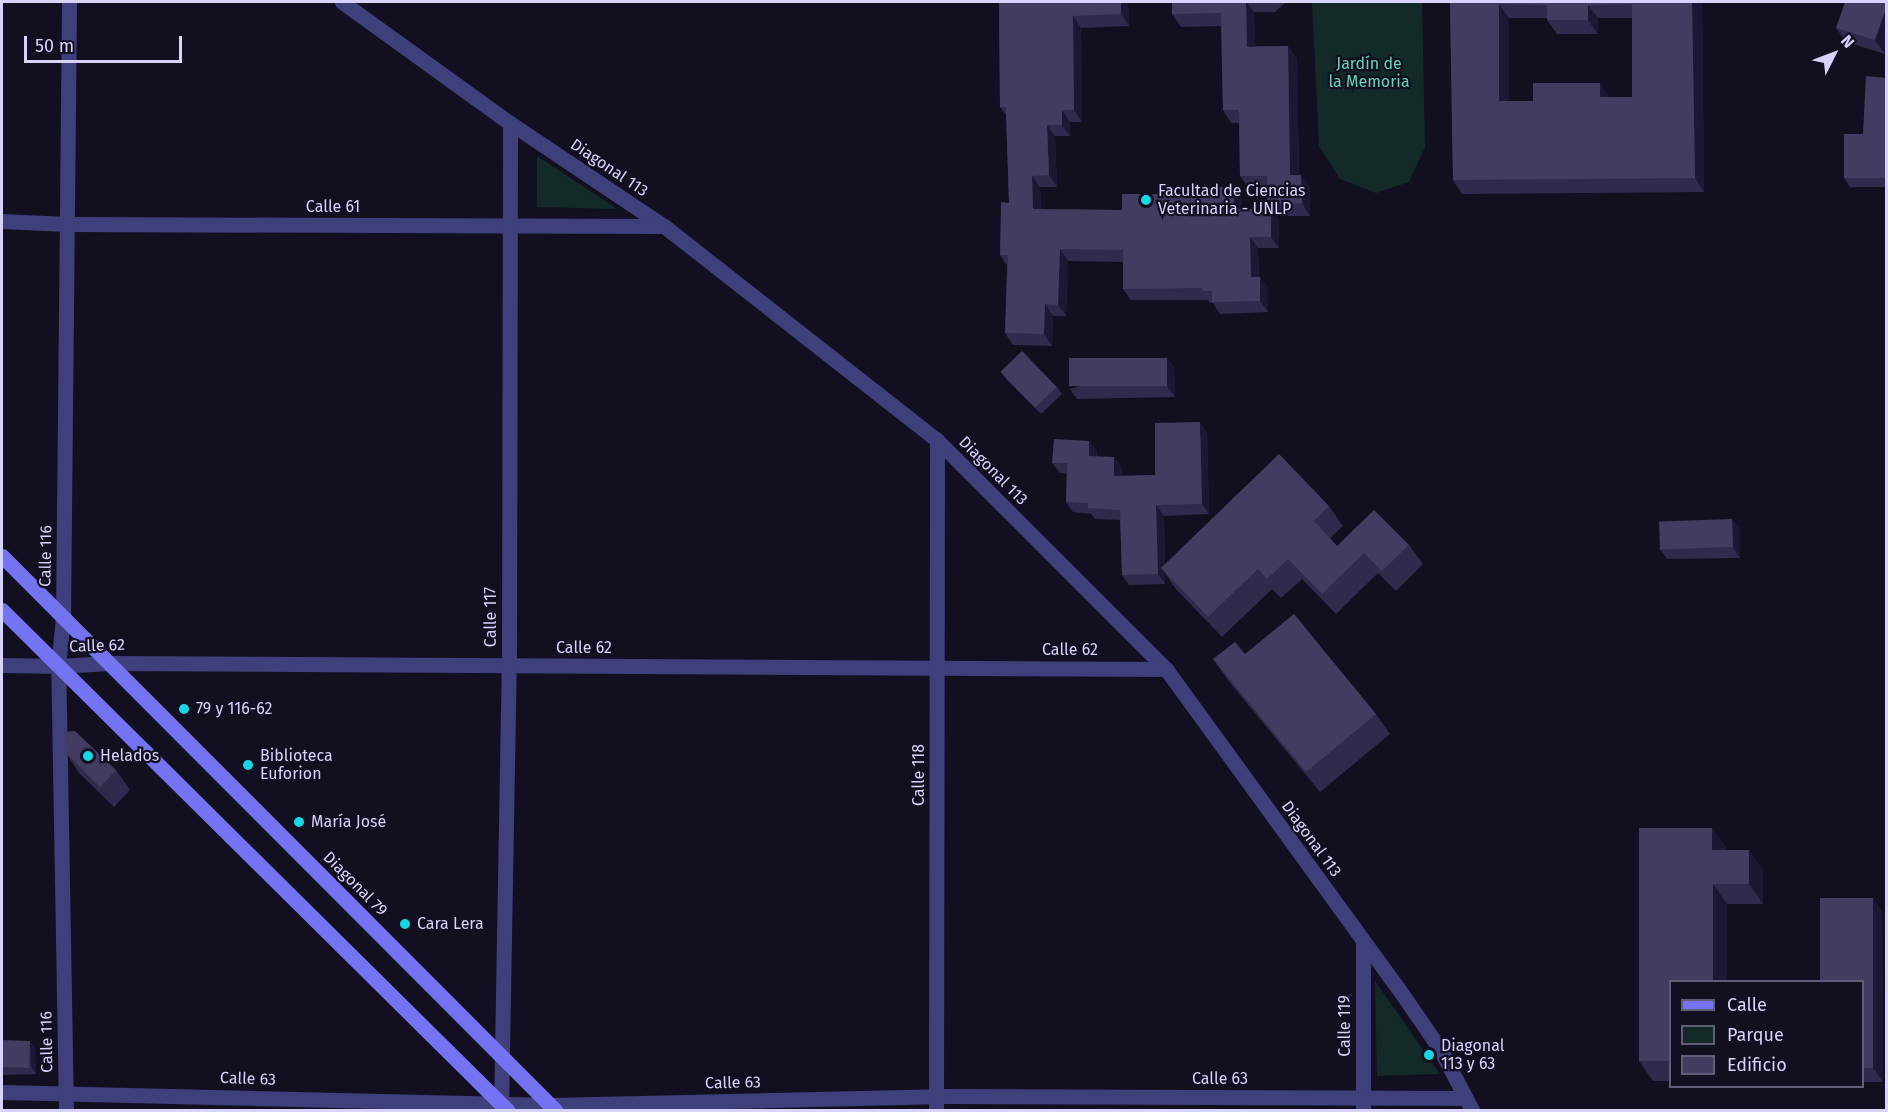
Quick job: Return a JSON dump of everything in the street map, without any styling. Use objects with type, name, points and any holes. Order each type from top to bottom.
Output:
[{"type":"main road","name":"Diagonal 79","points":[[2,556],[553,1108]]},
{"type":"main road","points":[[2,610],[503,1109]]},
{"type":"street","name":"Calle 116","points":[[66,1110],[58,666],[63,618],[69,2]]},
{"type":"street","name":"Diagonal 113","points":[[342,2],[510,123],[664,226],[937,440],[1166,669],[1440,1049],[1469,1104]]},
{"type":"street","name":"Calle 117","points":[[503,1109],[509,665],[510,123]]},
{"type":"street","name":"Calle 61","points":[[2,221],[67,224],[664,226]]},
{"type":"street","name":"Calle 118","points":[[936,1103],[937,440]]},
{"type":"street","name":"Calle 62","points":[[2,665],[58,666],[109,663],[1166,669]]},
{"type":"street","name":"Calle 119","points":[[1363,942],[1363,1104]]},
{"type":"street","name":"Calle 63","points":[[2,1092],[66,1092],[503,1109],[936,1103],[1469,1104]]},
{"type":"green space","name":"Jardín de la Memoria","points":[[1312,2],[1422,2],[1425,147],[1409,182],[1376,193],[1340,179],[1319,146]]},
{"type":"green space","points":[[537,156],[617,209],[537,207]]},
{"type":"green space","points":[[1375,981],[1440,1074],[1377,1076]]},
{"type":"building","points":[[999,2],[1121,2],[1121,14],[1073,16],[1074,110],[1062,110],[1062,125],[1047,125],[1049,175],[1032,176],[1033,209],[1122,210],[1122,194],[1206,194],[1206,187],[1234,187],[1234,209],[1271,209],[1271,237],[1250,237],[1251,277],[1260,277],[1260,301],[1212,302],[1212,291],[1203,291],[1202,288],[1123,289],[1123,250],[1060,249],[1058,305],[1045,304],[1044,334],[1005,333],[1008,255],[1000,255],[1001,202],[1009,203],[1006,107],[1000,107]]},
{"type":"building","points":[[1172,2],[1246,2],[1247,47],[1288,46],[1290,175],[1301,175],[1302,203],[1267,204],[1267,176],[1240,176],[1239,110],[1223,110],[1221,13],[1172,14]]},
{"type":"building","points":[[1450,2],[1692,2],[1695,178],[1453,180]],"holes":[[[1499,4],[1547,5],[1547,20],[1588,20],[1588,5],[1632,4],[1632,97],[1600,97],[1600,83],[1533,83],[1533,101],[1499,101]]]},
{"type":"building","points":[[1845,2],[1887,2],[1875,40],[1836,28]]},
{"type":"building","points":[[1866,76],[1887,78],[1887,178],[1844,178],[1844,134],[1863,134]]},
{"type":"building","points":[[1022,351],[1057,387],[1035,408],[1000,372]]},
{"type":"building","points":[[1069,358],[1167,358],[1167,386],[1069,386]]},
{"type":"building","points":[[1200,422],[1202,504],[1156,505],[1158,574],[1122,575],[1120,510],[1088,508],[1088,503],[1066,502],[1067,463],[1052,463],[1054,439],[1089,441],[1089,456],[1114,457],[1114,476],[1155,475],[1155,423]]},
{"type":"building","points":[[1279,454],[1329,506],[1314,521],[1337,546],[1374,510],[1409,545],[1382,571],[1364,553],[1322,594],[1288,559],[1267,579],[1258,569],[1208,617],[1161,568]]},
{"type":"building","points":[[1732,519],[1733,547],[1660,550],[1659,522]]},
{"type":"building","points":[[1294,614],[1376,714],[1306,772],[1213,659],[1235,642],[1245,654]]},
{"type":"building","points":[[75,731],[116,770],[100,787],[66,753],[64,732]]},
{"type":"building","points":[[1639,828],[1712,828],[1712,850],[1749,850],[1749,884],[1713,884],[1713,980],[1669,980],[1669,1061],[1639,1061]]},
{"type":"building","points":[[1820,898],[1873,898],[1873,1068],[1864,1068],[1864,980],[1820,980]]},
{"type":"building","points":[[2,1040],[30,1041],[29,1068],[2,1067]]},
{"type":"place","name":"Facultad de Ciencias Veterinaria - UNLP","points":[[1146,200]]},
{"type":"place","name":"79 y 116-62","points":[[184,709]]},
{"type":"place","name":"Helados","points":[[88,756]]},
{"type":"place","name":"Biblioteca Euforion","points":[[248,765]]},
{"type":"place","name":"María José","points":[[299,822]]},
{"type":"place","name":"Cara Lera","points":[[405,924]]},
{"type":"place","name":"Diagonal 113 y 63","points":[[1429,1055]]}]
